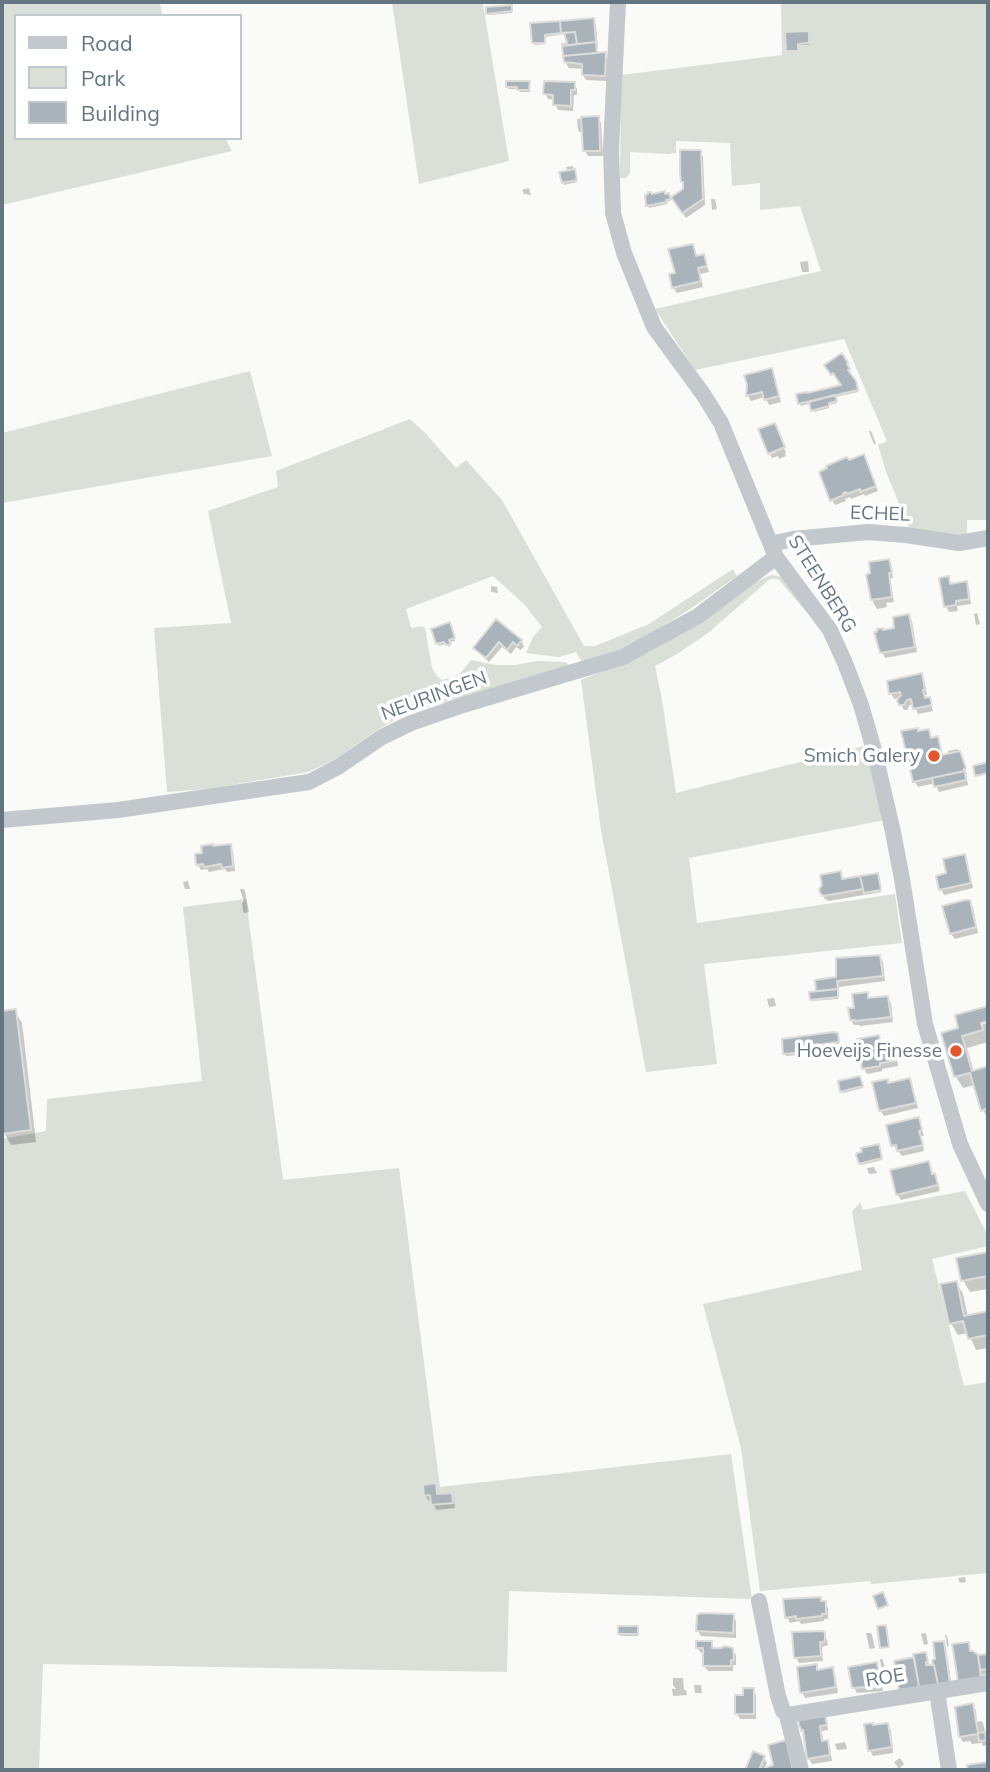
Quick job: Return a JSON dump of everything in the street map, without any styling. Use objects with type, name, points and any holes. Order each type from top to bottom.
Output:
[{"type":"street","name":"STEENBERG","points":[[618,2],[611,149],[613,213],[624,253],[654,327],[721,423],[774,551],[830,630],[845,663],[874,750],[893,832],[925,1024],[960,1144],[988,1205]]},
{"type":"street","name":"ECHEL","points":[[774,551],[793,539],[868,532],[959,543],[988,538]]},
{"type":"street","name":"NEURINGEN","points":[[2,820],[118,810],[309,782],[338,767],[382,737],[411,723],[624,657],[698,616],[774,551]]},
{"type":"street","points":[[759,1601],[778,1696],[783,1711],[789,1715],[801,1770]]},
{"type":"street","name":"ROE","points":[[789,1715],[988,1683]]},
{"type":"street","points":[[937,1691],[949,1770]]},
{"type":"green space","points":[[2,2],[159,2],[162,14],[14,14],[14,140],[226,140],[232,151],[2,205]]},
{"type":"green space","points":[[392,2],[504,2],[483,4],[509,161],[419,184]]},
{"type":"green space","points":[[781,2],[988,2],[988,520],[967,520],[967,537],[943,535],[909,527],[878,445],[887,441],[844,339],[695,370],[655,309],[821,271],[800,206],[760,210],[760,183],[732,186],[730,143],[676,141],[676,153],[630,152],[630,173],[626,178],[620,178],[621,75],[782,55]]},
{"type":"green space","points":[[250,371],[272,456],[2,503],[2,433]]},
{"type":"green space","points":[[410,419],[456,468],[466,460],[502,500],[584,646],[595,646],[649,624],[733,569],[737,576],[636,644],[582,662],[576,652],[559,657],[526,653],[533,637],[542,627],[525,605],[493,576],[406,609],[411,628],[425,628],[432,668],[437,676],[442,680],[459,675],[471,660],[496,665],[538,661],[563,662],[569,667],[405,714],[334,760],[308,772],[207,789],[167,792],[154,628],[231,623],[208,511],[278,487],[276,471]]},
{"type":"green space","points":[[771,575],[783,577],[817,624],[778,579],[770,579],[708,633],[655,666],[676,793],[864,746],[885,820],[689,858],[697,923],[895,894],[902,943],[704,964],[717,1064],[646,1072],[601,830],[581,680],[649,652],[703,620],[753,583]]},
{"type":"green space","points":[[246,899],[283,1180],[399,1168],[440,1487],[731,1454],[752,1599],[509,1591],[507,1672],[43,1664],[39,1770],[2,1770],[2,1139],[46,1131],[47,1099],[202,1081],[183,907]]},
{"type":"green space","points":[[965,1191],[988,1236],[988,1246],[932,1259],[964,1386],[988,1382],[988,1573],[760,1591],[741,1448],[703,1304],[862,1270],[852,1212],[860,1202],[863,1210]]},
{"type":"building","points":[[512,5],[512,11],[486,14],[486,7]]},
{"type":"building","points":[[594,18],[596,42],[577,44],[575,32],[561,33],[560,21]]},
{"type":"building","points":[[560,21],[561,33],[545,35],[545,43],[532,43],[530,23]]},
{"type":"building","points":[[809,31],[809,43],[798,44],[798,51],[786,51],[785,32]]},
{"type":"building","points":[[575,32],[577,44],[562,46],[567,43],[564,33]]},
{"type":"building","points":[[596,42],[597,53],[563,56],[562,46]]},
{"type":"building","points":[[606,52],[605,76],[582,75],[582,64],[564,62],[563,56]]},
{"type":"building","points":[[506,81],[530,81],[529,90],[506,87]]},
{"type":"building","points":[[544,81],[575,82],[575,90],[571,90],[571,106],[553,105],[553,95],[543,94]]},
{"type":"building","points":[[599,116],[600,151],[583,151],[581,117]]},
{"type":"building","points":[[680,150],[701,150],[703,199],[682,213],[671,197],[683,189]]},
{"type":"building","points":[[575,169],[577,180],[562,183],[559,172]]},
{"type":"building","points":[[665,191],[671,199],[646,206],[645,195],[648,192],[652,194]]},
{"type":"building","points":[[693,244],[696,256],[704,254],[707,266],[698,268],[701,281],[672,288],[669,274],[675,273],[668,249]]},
{"type":"building","points":[[842,353],[858,390],[798,404],[796,394],[841,385],[824,365]]},
{"type":"building","points":[[772,368],[779,396],[764,400],[762,392],[746,396],[744,375]]},
{"type":"building","points":[[835,395],[837,401],[811,411],[809,402]]},
{"type":"building","points":[[775,423],[785,447],[768,454],[758,429]]},
{"type":"building","points":[[864,454],[876,486],[860,492],[860,489],[847,494],[846,492],[830,501],[819,472],[847,457],[849,460]]},
{"type":"building","points":[[889,559],[892,597],[871,600],[866,575],[870,573],[869,562]]},
{"type":"building","points":[[949,576],[950,584],[967,581],[969,599],[944,607],[939,578]]},
{"type":"building","points":[[909,614],[915,647],[880,653],[874,632],[877,632],[877,629],[894,628],[893,617]]},
{"type":"building","points":[[496,619],[522,640],[517,646],[513,642],[507,650],[499,642],[486,658],[473,648]]},
{"type":"building","points":[[450,622],[455,638],[449,640],[451,644],[436,644],[431,629]]},
{"type":"building","points":[[922,673],[925,698],[930,697],[932,705],[913,709],[911,699],[904,705],[899,705],[897,701],[901,696],[900,692],[889,694],[887,681]]},
{"type":"building","name":"Smich Galery","points":[[918,728],[918,731],[929,729],[931,738],[938,736],[942,755],[960,751],[965,771],[913,782],[901,731]]},
{"type":"building","points":[[988,762],[988,773],[975,776],[973,766]]},
{"type":"building","points":[[965,771],[966,780],[934,787],[932,778]]},
{"type":"building","points":[[231,844],[233,866],[222,868],[221,864],[204,867],[203,864],[196,865],[195,854],[202,853],[201,846]]},
{"type":"building","points":[[965,854],[971,883],[939,890],[936,876],[946,873],[943,859]]},
{"type":"building","points":[[841,871],[842,879],[860,876],[863,889],[823,896],[819,889],[822,885],[820,875]]},
{"type":"building","points":[[878,873],[881,890],[864,893],[860,876]]},
{"type":"building","points":[[970,900],[976,927],[950,934],[942,906]]},
{"type":"building","points":[[880,955],[883,976],[837,981],[838,989],[816,991],[815,980],[836,977],[836,958]]},
{"type":"building","points":[[838,989],[838,997],[810,1000],[809,992]]},
{"type":"building","points":[[868,992],[868,998],[888,996],[891,1017],[850,1020],[848,1008],[854,1008],[852,994]]},
{"type":"building","name":"Hoeveijs Finesse","points":[[988,1006],[988,1021],[981,1023],[983,1030],[962,1036],[972,1071],[988,1066],[988,1108],[981,1111],[970,1073],[954,1077],[941,1033],[958,1028],[955,1015]]},
{"type":"building","points":[[16,1009],[31,1130],[2,1134],[2,1011]]},
{"type":"building","points":[[838,1033],[839,1042],[816,1045],[817,1051],[783,1054],[782,1039]]},
{"type":"building","points":[[879,1035],[881,1048],[894,1046],[896,1061],[862,1069],[857,1039]]},
{"type":"building","points":[[860,1076],[863,1086],[840,1092],[838,1081]]},
{"type":"building","points":[[910,1078],[916,1103],[879,1111],[872,1082],[888,1079],[888,1083]]},
{"type":"building","points":[[919,1117],[923,1145],[897,1151],[896,1145],[891,1146],[886,1125]]},
{"type":"building","points":[[879,1144],[882,1158],[859,1164],[856,1155],[862,1152],[861,1148]]},
{"type":"building","points":[[929,1161],[938,1185],[896,1195],[890,1170]]},
{"type":"building","points":[[988,1252],[988,1276],[961,1281],[956,1258]]},
{"type":"building","points":[[957,1281],[964,1316],[988,1311],[988,1335],[968,1339],[963,1321],[949,1324],[940,1284]]},
{"type":"building","points":[[436,1483],[437,1494],[452,1493],[453,1503],[431,1505],[430,1495],[424,1496],[423,1485]]},
{"type":"building","points":[[883,1592],[888,1605],[878,1609],[873,1596]]},
{"type":"building","points":[[821,1597],[821,1601],[826,1601],[826,1614],[785,1618],[783,1599]]},
{"type":"building","points":[[734,1614],[733,1633],[696,1631],[697,1615]]},
{"type":"building","points":[[886,1625],[889,1647],[880,1648],[877,1626]]},
{"type":"building","points":[[618,1626],[638,1626],[638,1634],[618,1634]]},
{"type":"building","points":[[823,1631],[825,1639],[820,1642],[821,1656],[794,1658],[792,1632]]},
{"type":"building","points":[[696,1641],[712,1641],[712,1648],[733,1648],[734,1660],[731,1660],[731,1666],[703,1666],[703,1648],[696,1648]]},
{"type":"building","points":[[944,1641],[950,1683],[938,1685],[932,1660],[935,1659],[933,1642]]},
{"type":"building","points":[[969,1642],[970,1651],[978,1655],[981,1678],[958,1681],[952,1644]]},
{"type":"building","points":[[926,1652],[926,1665],[934,1665],[938,1685],[919,1687],[913,1654]]},
{"type":"building","points":[[988,1654],[988,1669],[980,1670],[978,1655]]},
{"type":"building","points":[[914,1657],[919,1687],[899,1690],[894,1661]]},
{"type":"building","points":[[877,1662],[881,1686],[852,1688],[848,1667]]},
{"type":"building","points":[[817,1664],[817,1670],[833,1667],[836,1687],[800,1693],[797,1667]]},
{"type":"building","points":[[743,1688],[754,1688],[754,1714],[735,1714],[735,1695],[743,1695]]},
{"type":"building","points":[[973,1703],[978,1733],[985,1732],[986,1740],[979,1741],[978,1734],[959,1737],[955,1707]]},
{"type":"building","points":[[825,1713],[827,1725],[820,1726],[822,1741],[828,1740],[830,1755],[807,1759],[803,1730],[799,1727],[798,1718]]},
{"type":"building","points":[[888,1723],[892,1747],[868,1751],[864,1724]]},
{"type":"building","points":[[786,1740],[793,1770],[769,1770],[767,1767],[773,1765],[768,1745]]},
{"type":"building","points":[[753,1751],[765,1756],[759,1770],[745,1770]]},
{"type":"building","points":[[987,1762],[988,1770],[968,1770],[967,1765]]},
{"type":"place","name":"Smich Galery","points":[[934,756]]},
{"type":"place","name":"Hoeveijs Finesse","points":[[956,1051]]}]
